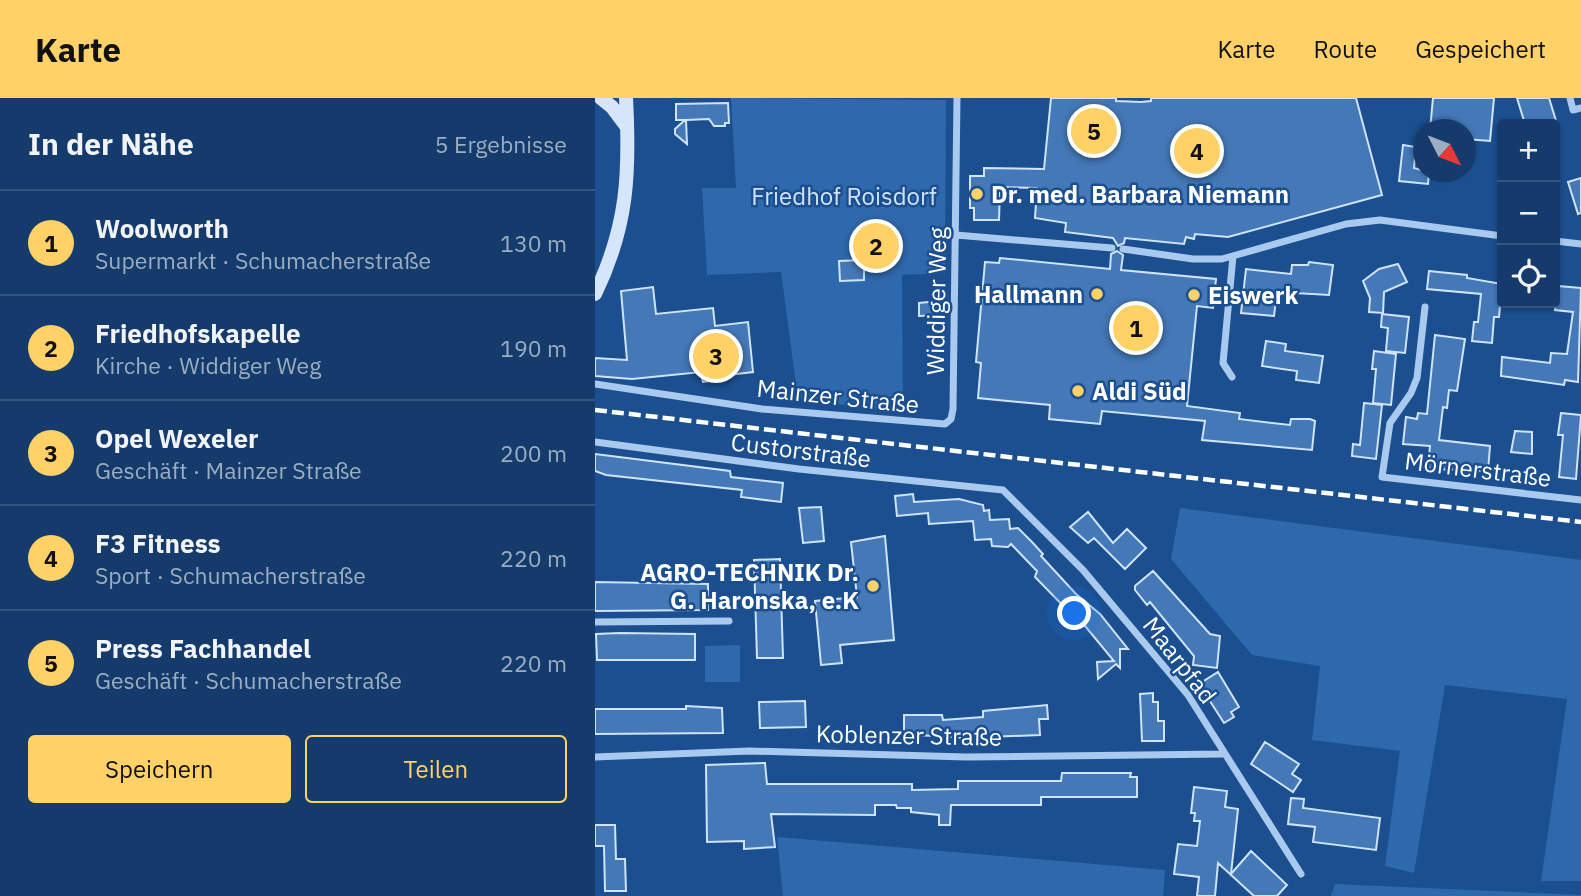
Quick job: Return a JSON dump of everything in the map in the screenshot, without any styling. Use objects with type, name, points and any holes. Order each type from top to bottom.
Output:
[{"type":"main road","points":[[601,98],[612,107],[628,128]]},
{"type":"main road","points":[[595,294],[608,267],[620,225],[629,177],[626,98]]},
{"type":"street","name":"Widdiger Weg","points":[[951,419],[957,98]]},
{"type":"street","points":[[1570,98],[1573,110],[1581,108]]},
{"type":"street","points":[[1123,250],[1193,259],[1233,256],[1346,224],[1380,220],[1497,235]]},
{"type":"street","points":[[956,235],[1112,248]]},
{"type":"street","points":[[1560,242],[1581,244]]},
{"type":"street","points":[[1232,377],[1223,363],[1233,256]]},
{"type":"street","name":"Mörnerstraße","points":[[1425,307],[1417,378],[1411,393],[1390,423],[1382,477],[1581,500]]},
{"type":"street","name":"Mainzer Straße","points":[[595,384],[762,409],[884,421],[945,424],[951,419]]},
{"type":"street","name":"Custorstraße","points":[[595,442],[799,470],[1003,490]]},
{"type":"street","name":"Maarpfad","points":[[1003,490],[1083,570],[1179,684],[1301,874]]},
{"type":"street","points":[[595,622],[729,621]]},
{"type":"street","name":"Koblenzer Straße","points":[[595,757],[749,751],[966,757],[1223,754]]},
{"type":"green space","name":"Friedhof Roisdorf","points":[[731,98],[946,100],[945,273],[902,275],[903,412],[798,399],[781,272],[707,275],[702,188],[736,188]]},
{"type":"green space","points":[[1180,508],[1581,560],[1581,881],[1541,881],[1567,699],[1445,685],[1414,873],[1385,866],[1400,751],[1312,740],[1320,666],[1252,655],[1171,559]]},
{"type":"green space","points":[[740,645],[740,682],[705,682],[705,646]]},
{"type":"green space","points":[[777,837],[1165,870],[1163,896],[783,896]]},
{"type":"green space","points":[[1335,884],[1581,895],[1581,896],[1331,896]]},
{"type":"building","points":[[1051,98],[1116,98],[1116,101],[1141,102],[1151,101],[1151,98],[1356,98],[1382,195],[1228,237],[1195,234],[1194,239],[1186,237],[1184,244],[1125,238],[1124,243],[1118,246],[1113,238],[1065,232],[1066,223],[1035,218],[1037,188],[1000,187],[999,220],[974,220],[974,208],[970,208],[970,176],[984,176],[984,168],[1044,169]]},
{"type":"building","points":[[1433,98],[1494,98],[1490,141],[1476,140],[1476,119],[1431,119]]},
{"type":"building","points":[[1517,98],[1549,98],[1555,119],[1523,119]]},
{"type":"building","points":[[728,103],[729,123],[725,123],[725,126],[714,126],[709,119],[686,120],[687,144],[675,134],[675,129],[685,120],[676,120],[676,104]]},
{"type":"building","points":[[1403,145],[1413,147],[1413,182],[1428,184],[1399,181]]},
{"type":"building","points":[[1581,178],[1581,213],[1578,214],[1568,182]]},
{"type":"building","points":[[868,230],[883,230],[883,261],[869,261]]},
{"type":"building","points":[[1117,251],[1123,255],[1121,270],[1216,279],[1213,308],[1197,306],[1187,406],[1240,413],[1239,419],[1290,425],[1291,419],[1310,419],[1315,421],[1312,450],[1202,440],[1205,421],[1102,411],[1100,424],[1049,419],[1050,405],[978,398],[981,363],[976,362],[985,262],[999,263],[1000,258],[1110,269],[1111,254]]},
{"type":"building","points":[[864,260],[864,280],[840,281],[839,261]]},
{"type":"building","points":[[1309,262],[1333,265],[1329,295],[1277,292],[1274,316],[1241,313],[1246,269],[1291,274],[1292,265],[1308,265]]},
{"type":"building","points":[[1398,264],[1407,282],[1384,292],[1383,313],[1369,312],[1370,298],[1363,281],[1379,269]]},
{"type":"building","points":[[1429,271],[1467,275],[1467,278],[1497,283],[1497,308],[1500,308],[1499,317],[1494,317],[1492,343],[1472,341],[1474,322],[1478,322],[1481,294],[1427,289]]},
{"type":"building","points":[[1560,286],[1581,288],[1578,382],[1565,380],[1564,385],[1501,376],[1502,357],[1550,363],[1551,353],[1567,354],[1573,312],[1555,310],[1560,308]]},
{"type":"building","points":[[653,287],[656,314],[713,308],[715,326],[748,322],[753,372],[719,376],[720,380],[703,382],[701,372],[632,379],[595,376],[595,358],[627,360],[621,291]]},
{"type":"building","points":[[938,301],[939,315],[919,316],[919,303]]},
{"type":"building","points":[[1382,314],[1409,317],[1405,353],[1386,351],[1388,328],[1381,327]]},
{"type":"building","points":[[1435,335],[1465,339],[1457,391],[1449,390],[1447,408],[1443,407],[1439,440],[1490,446],[1488,471],[1430,469],[1430,446],[1403,444],[1406,417],[1417,419],[1418,413],[1427,414]]},
{"type":"building","points":[[1266,341],[1286,344],[1285,351],[1323,356],[1319,383],[1296,380],[1297,371],[1262,366]]},
{"type":"building","points":[[1374,351],[1396,354],[1391,405],[1373,403],[1376,369],[1372,369]]},
{"type":"building","points":[[1364,403],[1382,405],[1376,459],[1352,456],[1353,444],[1360,445]]},
{"type":"building","points":[[1561,413],[1581,415],[1576,479],[1559,477],[1563,435],[1558,435]]},
{"type":"building","points":[[1515,431],[1532,432],[1532,454],[1511,452]]},
{"type":"building","points":[[595,454],[730,471],[731,477],[783,483],[781,502],[741,497],[742,490],[606,475],[595,471]]},
{"type":"building","points":[[913,494],[914,502],[959,499],[983,505],[984,511],[989,510],[990,520],[1009,519],[1010,529],[1018,528],[1032,542],[1043,554],[1041,556],[1076,594],[1100,614],[1128,649],[1120,649],[1120,668],[1116,664],[1098,679],[1097,662],[1114,661],[1076,615],[1074,617],[1035,577],[1037,571],[1011,544],[1008,547],[992,546],[991,539],[975,540],[973,521],[929,524],[928,513],[897,516],[895,496]]},
{"type":"building","points":[[821,507],[824,541],[803,543],[799,508]]},
{"type":"building","points":[[1088,512],[1113,543],[1127,529],[1146,548],[1125,569],[1094,538],[1088,543],[1070,527]]},
{"type":"building","points":[[885,536],[894,640],[840,645],[842,663],[821,665],[815,601],[857,597],[851,542]]},
{"type":"building","points":[[780,559],[783,658],[757,658],[754,560]]},
{"type":"building","points":[[1153,571],[1210,634],[1220,636],[1217,668],[1193,665],[1194,656],[1150,602],[1147,605],[1135,590],[1135,586]]},
{"type":"building","points":[[595,582],[708,584],[708,610],[595,611]]},
{"type":"building","points":[[596,634],[695,634],[695,660],[597,660]]},
{"type":"building","points":[[1218,672],[1239,707],[1231,712],[1234,717],[1224,723],[1199,684]]},
{"type":"building","points":[[1153,693],[1153,702],[1158,702],[1158,721],[1164,721],[1164,741],[1142,741],[1140,694]]},
{"type":"building","points":[[805,701],[806,727],[760,728],[759,702]]},
{"type":"building","points":[[1047,705],[1048,719],[1039,719],[1040,735],[964,738],[904,734],[904,715],[942,715],[943,720],[983,717],[983,711]]},
{"type":"building","points":[[686,706],[722,708],[723,733],[595,734],[595,709],[686,709]]},
{"type":"building","points":[[1265,742],[1299,764],[1292,774],[1301,780],[1293,792],[1251,764]]},
{"type":"building","points":[[765,763],[767,784],[912,784],[912,790],[958,789],[958,781],[1061,781],[1062,773],[1131,773],[1130,777],[1137,777],[1137,797],[1041,797],[1041,805],[951,805],[950,825],[939,825],[939,815],[911,812],[911,808],[897,808],[896,805],[875,805],[875,815],[771,814],[775,847],[744,849],[744,841],[707,842],[706,765]]},
{"type":"building","points":[[1194,787],[1227,791],[1225,807],[1238,809],[1231,874],[1251,851],[1287,885],[1277,896],[1254,896],[1218,863],[1215,896],[1197,896],[1199,877],[1174,874],[1178,844],[1197,846],[1200,821],[1194,821],[1195,813],[1191,813]]},
{"type":"building","points":[[1291,798],[1304,799],[1303,808],[1380,818],[1376,850],[1313,842],[1315,827],[1288,824]]},
{"type":"building","points":[[595,825],[615,825],[616,859],[625,859],[626,891],[605,891],[604,846],[595,846]]},
{"type":"railway","points":[[595,410],[1581,522]]},
{"type":"place","name":"Press Fachhandel","points":[[1094,131]]},
{"type":"place","name":"F3 Fitness","points":[[1197,151]]},
{"type":"place","name":"Dr. med. Barbara Niemann","points":[[977,194]]},
{"type":"place","name":"Friedhofskapelle","points":[[876,246]]},
{"type":"place","name":"Hallmann","points":[[1097,294]]},
{"type":"place","name":"Eiswerk","points":[[1194,295]]},
{"type":"place","name":"Woolworth","points":[[1136,328]]},
{"type":"place","name":"Opel Wexeler","points":[[716,356]]},
{"type":"place","name":"Aldi Süd","points":[[1078,391]]},
{"type":"place","name":"AGRO-TECHNIK Dr. G. Haronska, e.K","points":[[873,586]]}]
